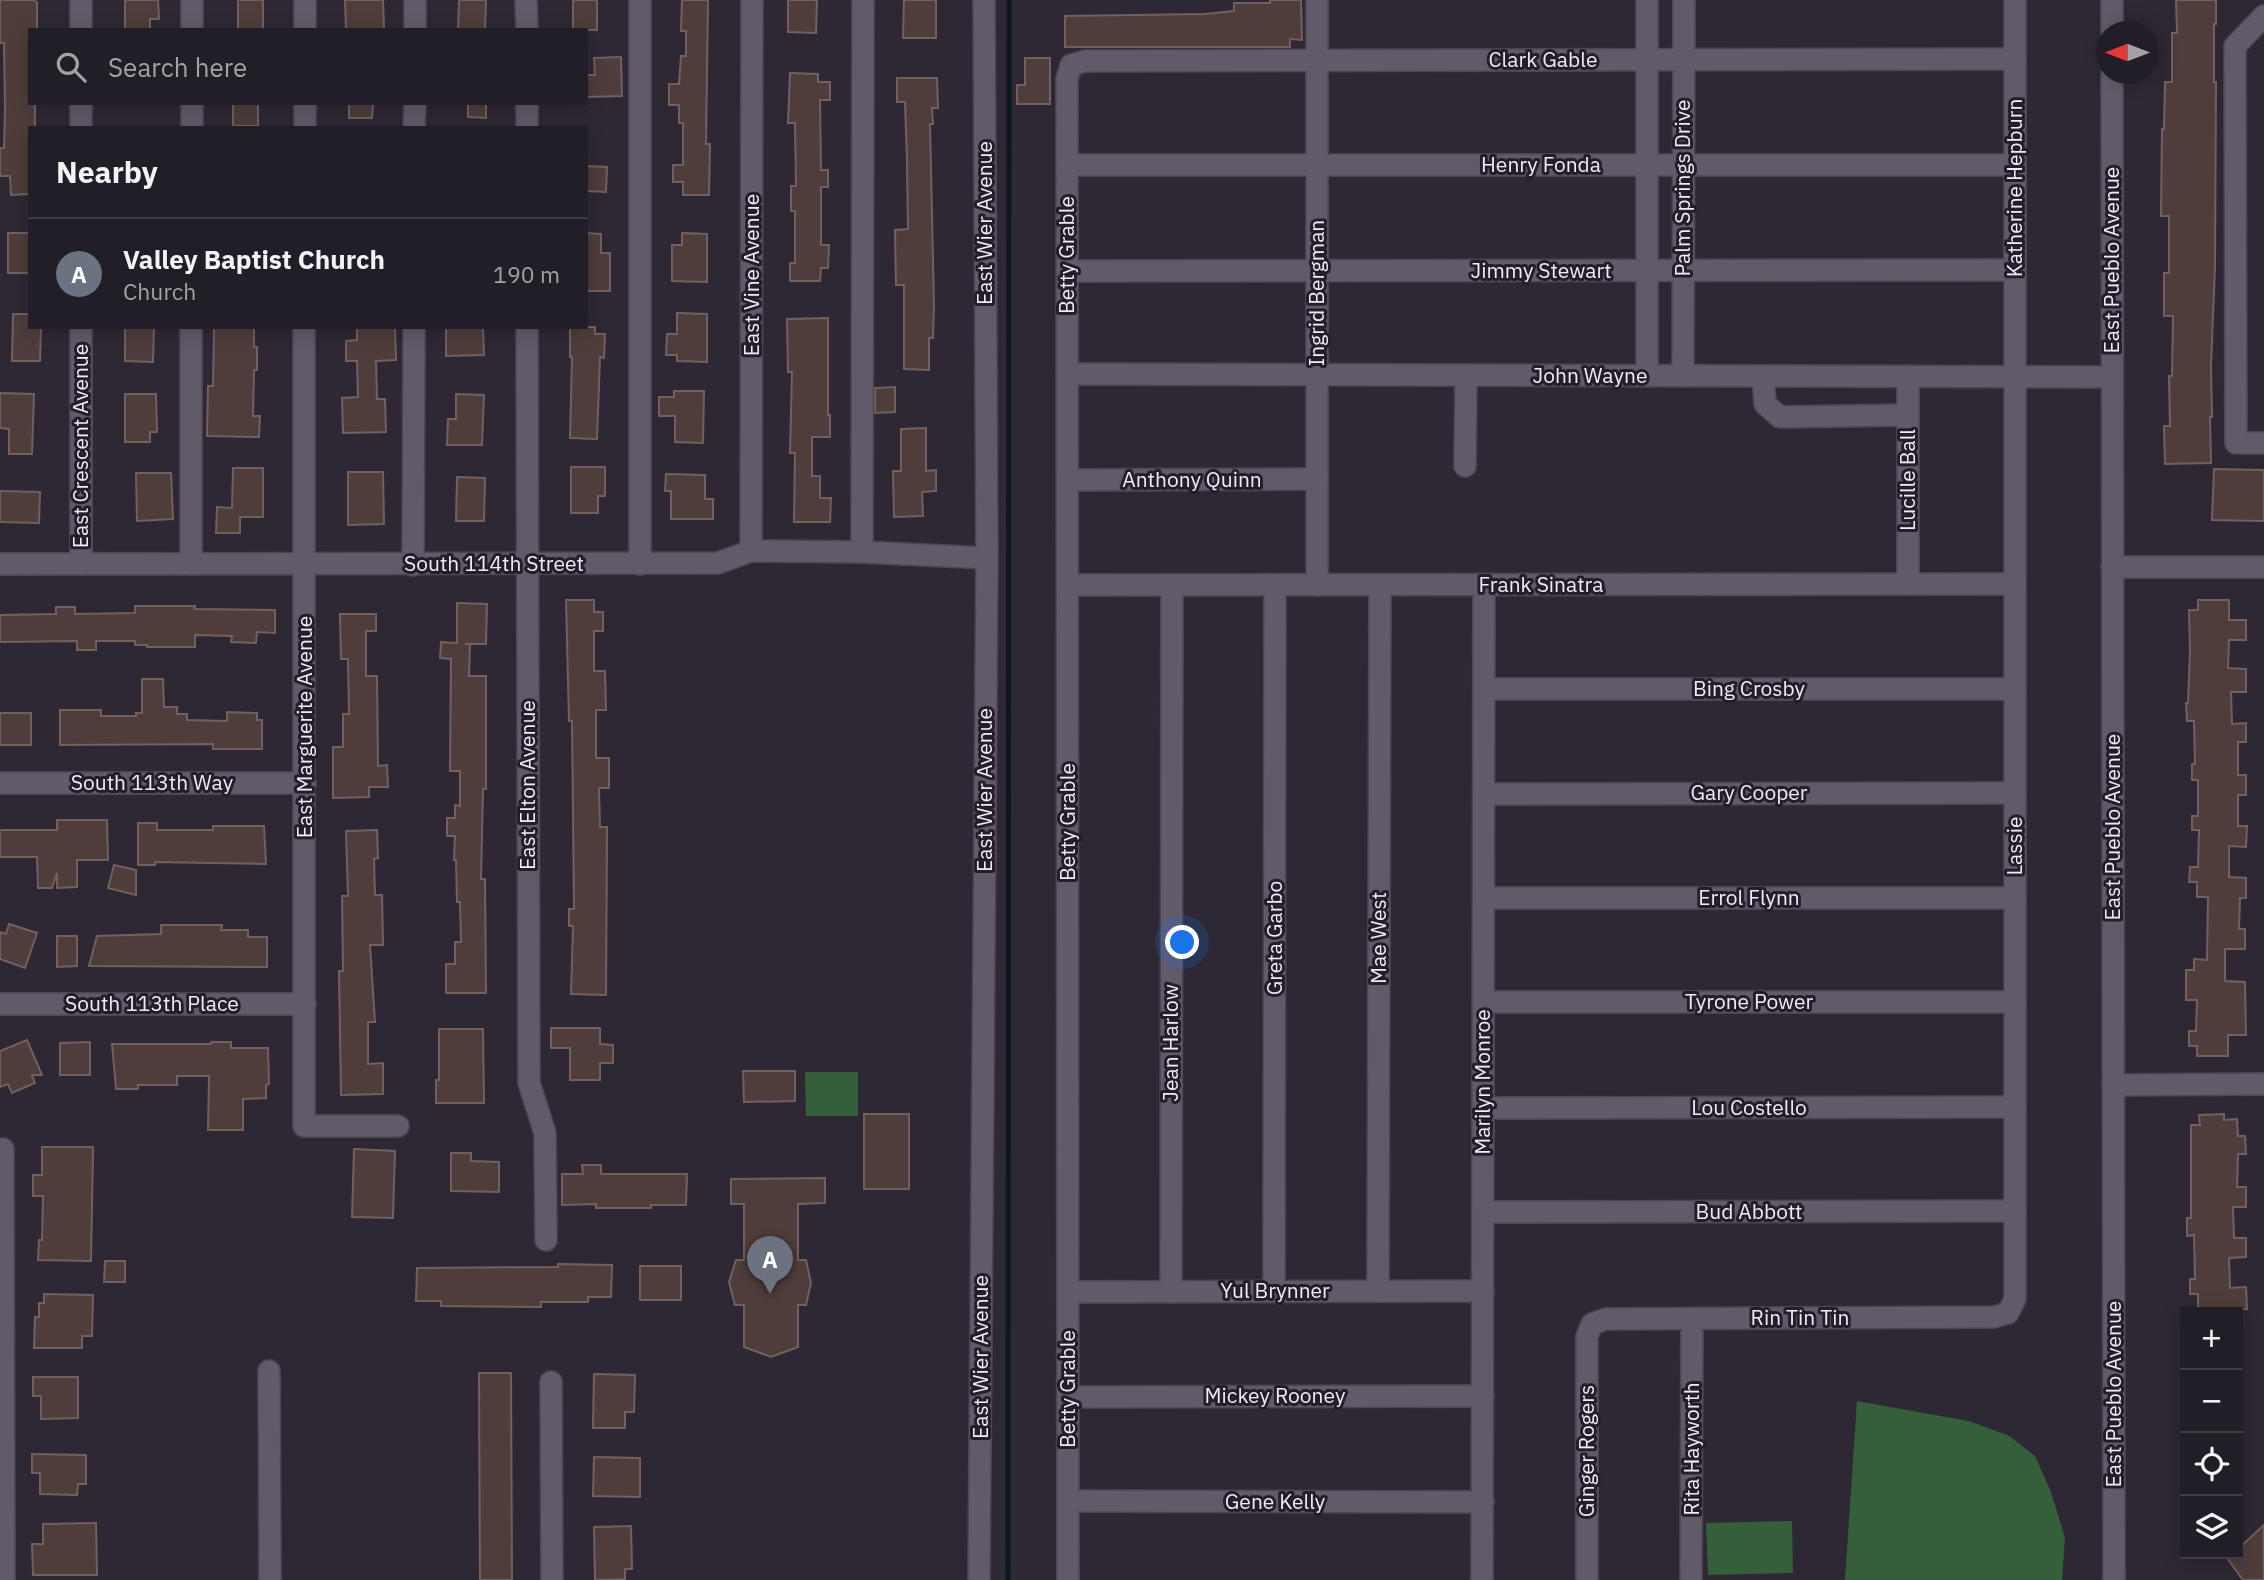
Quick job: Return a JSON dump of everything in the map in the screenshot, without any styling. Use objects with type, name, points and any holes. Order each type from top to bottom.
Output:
[{"type":"street","points":[[81,0],[81,28]]},
{"type":"street","points":[[192,0],[192,28]]},
{"type":"street","points":[[305,0],[305,28]]},
{"type":"street","points":[[415,0],[415,28]]},
{"type":"street","points":[[526,0],[527,28]]},
{"type":"street","points":[[640,0],[640,564]]},
{"type":"street","name":"East Vine Avenue","points":[[751,551],[752,0]]},
{"type":"street","points":[[862,552],[863,0]]},
{"type":"street","name":"East Wier Avenue","points":[[979,1580],[987,558],[984,0]]},
{"type":"street","name":"Ingrid Bergman","points":[[1317,0],[1317,585]]},
{"type":"street","name":"Palm Springs Drive","points":[[1647,0],[1647,376]]},
{"type":"street","name":"Palm Springs Drive","points":[[1683,376],[1684,0]]},
{"type":"street","name":"Katherine Hepburn","points":[[2015,0],[2015,377]]},
{"type":"street","points":[[2112,0],[2112,21]]},
{"type":"street","points":[[2264,16],[2235,46],[2236,443],[2264,443]]},
{"type":"street","name":"Clark Gable","points":[[1071,65],[1086,61],[2015,59]]},
{"type":"street","name":"Betty Grable","points":[[1068,1580],[1067,79],[1071,65]]},
{"type":"street","name":"East Pueblo Avenue","points":[[2112,84],[2114,1580]]},
{"type":"street","points":[[81,105],[81,126]]},
{"type":"street","points":[[192,105],[192,126]]},
{"type":"street","points":[[304,105],[304,126]]},
{"type":"street","points":[[414,126],[415,105]]},
{"type":"street","points":[[527,105],[527,126]]},
{"type":"street","name":"Henry Fonda","points":[[1067,165],[2015,165]]},
{"type":"street","name":"Jimmy Stewart","points":[[1067,271],[2015,270]]},
{"type":"street","name":"East Crescent Avenue","points":[[81,329],[81,564]]},
{"type":"street","points":[[191,329],[191,564]]},
{"type":"street","name":"East Marguerite Avenue","points":[[304,329],[304,1126],[398,1126]]},
{"type":"street","points":[[413,565],[414,329]]},
{"type":"street","name":"East Elton Avenue","points":[[527,329],[529,1083],[545,1133],[547,1240]]},
{"type":"street","name":"John Wayne","points":[[1067,374],[2112,377]]},
{"type":"street","points":[[1465,466],[1466,375]]},
{"type":"street","points":[[1763,376],[1765,404],[1780,417],[1908,415]]},
{"type":"street","name":"Lucille Ball","points":[[1908,376],[1908,584]]},
{"type":"street","name":"Lassie","points":[[2008,1313],[2015,1299],[2015,377]]},
{"type":"street","name":"Anthony Quinn","points":[[1068,480],[1317,479]]},
{"type":"street","name":"South 114th Street","points":[[0,564],[718,563],[751,551],[862,552],[987,558]]},
{"type":"street","points":[[2112,567],[2264,567]]},
{"type":"street","name":"Frank Sinatra","points":[[1068,585],[2015,584]]},
{"type":"street","name":"Jean Harlow","points":[[1171,1292],[1172,585]]},
{"type":"street","name":"Greta Garbo","points":[[1274,1291],[1275,585]]},
{"type":"street","name":"Mae West","points":[[1378,1291],[1380,585]]},
{"type":"street","name":"Marilyn Monroe","points":[[1482,1580],[1484,585]]},
{"type":"street","name":"Bing Crosby","points":[[1484,689],[2015,689]]},
{"type":"street","name":"South 113th Way","points":[[0,783],[305,783]]},
{"type":"street","name":"Gary Cooper","points":[[1484,794],[2015,793]]},
{"type":"street","name":"Errol Flynn","points":[[1484,898],[2015,898]]},
{"type":"street","name":"Tyrone Power","points":[[1483,1002],[2015,1002]]},
{"type":"street","name":"South 113th Place","points":[[0,1004],[305,1004]]},
{"type":"street","points":[[2113,1085],[2264,1084]]},
{"type":"street","name":"Lou Costello","points":[[1483,1108],[2015,1107]]},
{"type":"street","points":[[3,1149],[4,1580]]},
{"type":"street","name":"Bud Abbott","points":[[1483,1212],[2015,1211]]},
{"type":"street","name":"Yul Brynner","points":[[1068,1292],[1483,1291]]},
{"type":"street","name":"Rin Tin Tin","points":[[1592,1324],[1606,1319],[1994,1317],[2008,1313]]},
{"type":"street","name":"Rita Hayworth","points":[[1691,1580],[1692,1318]]},
{"type":"street","name":"Ginger Rogers","points":[[1587,1580],[1587,1336],[1592,1324]]},
{"type":"street","points":[[269,1371],[270,1580]]},
{"type":"street","points":[[551,1382],[552,1580]]},
{"type":"street","name":"Mickey Rooney","points":[[1068,1397],[1483,1396]]},
{"type":"street","name":"Gene Kelly","points":[[1068,1502],[1483,1502]]},
{"type":"green space","points":[[805,1072],[858,1072],[858,1116],[806,1116]]},
{"type":"green space","points":[[1857,1401],[1968,1421],[2008,1435],[2035,1456],[2051,1492],[2065,1538],[2062,1580],[1845,1580]]},
{"type":"green space","points":[[1792,1521],[1793,1573],[1708,1575],[1706,1523]]},
{"type":"building","points":[[0,0],[37,2],[37,28],[28,28],[28,105],[35,105],[35,126],[28,126],[28,194],[11,195],[10,176],[0,176],[0,148],[4,148],[5,110],[4,43],[0,43]]},
{"type":"building","points":[[125,0],[158,0],[159,19],[150,19],[150,28],[125,28]]},
{"type":"building","points":[[238,0],[263,0],[263,28],[238,28]]},
{"type":"building","points":[[345,0],[383,0],[384,28],[346,28]]},
{"type":"building","points":[[459,0],[486,0],[485,28],[458,28]]},
{"type":"building","points":[[573,0],[597,0],[597,30],[573,28]]},
{"type":"building","points":[[682,0],[708,0],[706,144],[710,144],[709,195],[683,195],[683,182],[673,182],[673,165],[683,165],[683,123],[679,123],[679,105],[669,105],[669,84],[679,84],[681,56],[686,56],[686,31],[681,31]]},
{"type":"building","points":[[788,0],[817,0],[816,33],[788,32]]},
{"type":"building","points":[[904,0],[936,0],[936,38],[903,38]]},
{"type":"building","points":[[1270,0],[1301,0],[1302,40],[1290,39],[1290,47],[1065,47],[1065,16],[1205,14],[1234,11],[1234,3],[1270,3]]},
{"type":"building","points":[[2176,0],[2216,0],[2211,463],[2165,464],[2164,426],[2170,426],[2169,376],[2172,376],[2173,316],[2164,316],[2164,273],[2169,273],[2169,216],[2161,216],[2162,129],[2165,82],[2172,82],[2172,33],[2177,33]]},
{"type":"building","points":[[621,57],[622,96],[588,97],[588,75],[595,75],[594,58]]},
{"type":"building","points":[[1025,58],[1050,58],[1050,104],[1017,104],[1017,85],[1025,85]]},
{"type":"building","points":[[790,73],[818,74],[818,82],[830,82],[830,100],[820,100],[821,170],[828,170],[828,187],[821,187],[821,245],[829,245],[828,268],[821,268],[820,281],[790,281],[790,263],[795,263],[795,211],[791,211],[791,186],[796,186],[795,123],[788,123]]},
{"type":"building","points":[[897,78],[937,78],[938,108],[932,108],[933,124],[930,124],[934,306],[933,338],[929,338],[929,370],[904,369],[904,285],[896,285],[895,230],[908,229],[907,161],[905,102],[897,102]]},
{"type":"building","points":[[233,105],[258,105],[258,126],[233,126]]},
{"type":"building","points":[[349,105],[373,105],[372,118],[349,118]]},
{"type":"building","points":[[468,105],[486,105],[486,118],[468,117]]},
{"type":"building","points":[[588,166],[607,167],[606,192],[588,191]]},
{"type":"building","points":[[8,233],[28,233],[28,273],[8,273]]},
{"type":"building","points":[[588,233],[601,234],[601,253],[610,253],[610,291],[588,291]]},
{"type":"building","points":[[682,233],[707,234],[707,282],[672,281],[672,245],[682,245]]},
{"type":"building","points":[[677,313],[707,314],[707,362],[677,361],[677,355],[666,355],[667,334],[677,334]]},
{"type":"building","points":[[13,314],[28,314],[28,329],[41,329],[40,361],[12,361]]},
{"type":"building","points":[[828,318],[830,437],[812,437],[812,476],[820,476],[820,498],[831,498],[830,522],[794,522],[795,453],[790,453],[792,372],[788,372],[787,319]]},
{"type":"building","points":[[595,327],[595,334],[605,334],[604,358],[600,357],[597,439],[570,438],[570,329]]},
{"type":"building","points":[[125,329],[154,329],[153,362],[125,361]]},
{"type":"building","points":[[214,329],[254,329],[257,370],[254,370],[253,416],[260,416],[259,437],[207,436],[208,386],[213,386]]},
{"type":"building","points":[[357,329],[395,329],[396,360],[376,361],[377,399],[385,399],[386,432],[343,433],[342,398],[358,397],[357,361],[346,361],[346,341],[357,340]]},
{"type":"building","points":[[446,329],[483,329],[484,355],[446,356]]},
{"type":"building","points":[[895,387],[895,412],[875,413],[875,388]]},
{"type":"building","points":[[674,391],[704,391],[703,443],[675,442],[675,416],[659,416],[659,397],[674,397]]},
{"type":"building","points":[[0,393],[34,394],[32,454],[9,454],[9,429],[0,428]]},
{"type":"building","points":[[125,394],[156,394],[157,432],[150,432],[150,442],[125,442]]},
{"type":"building","points":[[456,394],[484,395],[482,445],[447,445],[448,419],[456,419]]},
{"type":"building","points":[[926,428],[926,471],[936,470],[936,491],[922,492],[923,516],[894,517],[893,471],[901,471],[901,429]]},
{"type":"building","points":[[571,467],[605,467],[605,496],[598,496],[598,513],[571,513]]},
{"type":"building","points":[[233,468],[263,468],[263,517],[240,517],[240,533],[216,533],[217,507],[232,508]]},
{"type":"building","points":[[2214,469],[2264,470],[2264,521],[2212,520]]},
{"type":"building","points":[[348,472],[383,472],[384,524],[348,525]]},
{"type":"building","points":[[136,473],[171,473],[173,519],[137,521]]},
{"type":"building","points":[[666,474],[705,475],[705,499],[713,499],[713,519],[671,519],[671,491],[665,491]]},
{"type":"building","points":[[457,477],[485,478],[484,521],[456,521]]},
{"type":"building","points":[[0,491],[40,492],[39,523],[0,522]]},
{"type":"building","points":[[566,600],[594,600],[594,612],[603,612],[603,631],[594,631],[594,671],[605,671],[606,710],[596,710],[596,758],[609,758],[609,788],[599,788],[600,827],[607,827],[606,995],[571,994],[573,926],[569,926],[569,909],[574,909],[572,721],[569,721]]},
{"type":"building","points":[[2198,600],[2229,600],[2229,620],[2246,620],[2246,640],[2229,640],[2228,668],[2246,669],[2246,692],[2231,692],[2232,724],[2246,723],[2246,742],[2238,742],[2238,775],[2246,775],[2246,795],[2238,795],[2238,826],[2247,826],[2246,847],[2229,846],[2229,877],[2246,878],[2246,898],[2240,898],[2239,929],[2245,929],[2245,949],[2225,949],[2225,981],[2245,982],[2246,1035],[2228,1035],[2228,1056],[2197,1056],[2197,1046],[2189,1046],[2189,1031],[2196,1031],[2197,1000],[2186,1000],[2186,970],[2194,970],[2194,959],[2207,960],[2208,897],[2197,897],[2197,882],[2189,882],[2190,867],[2198,867],[2199,830],[2192,830],[2192,816],[2198,816],[2198,780],[2192,780],[2192,764],[2195,764],[2194,721],[2187,721],[2186,703],[2190,651],[2189,610],[2198,610]]},
{"type":"building","points":[[457,603],[487,604],[486,644],[470,644],[469,676],[486,676],[486,789],[483,789],[481,879],[485,879],[486,993],[446,993],[446,964],[455,964],[455,942],[461,942],[460,902],[457,902],[454,860],[455,836],[447,836],[447,818],[455,818],[455,805],[460,806],[460,771],[450,771],[451,659],[440,658],[441,642],[457,643]]},
{"type":"building","points":[[135,606],[275,610],[275,633],[257,632],[256,643],[231,642],[232,636],[195,635],[195,647],[147,647],[135,645],[135,641],[96,641],[96,650],[77,650],[77,641],[0,642],[0,615],[56,614],[56,607],[75,607],[75,614],[135,613]]},
{"type":"building","points":[[340,614],[376,614],[376,631],[366,631],[366,676],[377,676],[378,766],[387,765],[388,787],[369,787],[369,797],[333,798],[333,747],[343,747],[343,714],[349,714],[348,659],[341,659]]},
{"type":"building","points":[[142,679],[163,679],[164,707],[177,707],[177,714],[187,714],[187,720],[227,721],[227,712],[257,713],[257,720],[262,720],[262,749],[213,749],[213,744],[60,745],[60,710],[101,710],[101,716],[136,716],[136,713],[142,713]]},
{"type":"building","points":[[0,713],[31,713],[31,745],[0,745]]},
{"type":"building","points":[[57,820],[107,820],[108,860],[77,860],[77,887],[57,888],[57,873],[52,888],[38,888],[37,857],[0,857],[0,830],[57,830]]},
{"type":"building","points":[[138,823],[157,823],[157,830],[264,826],[266,864],[155,862],[155,865],[138,865]]},
{"type":"building","points":[[377,830],[378,858],[374,859],[375,895],[382,895],[383,945],[370,945],[375,1022],[368,1022],[368,1064],[383,1063],[383,1094],[341,1095],[339,971],[343,971],[342,896],[348,896],[346,831]]},
{"type":"building","points":[[114,865],[136,870],[136,895],[108,888]]},
{"type":"building","points":[[9,924],[37,933],[25,968],[0,959],[0,932],[6,934]]},
{"type":"building","points":[[161,925],[222,925],[221,930],[248,930],[248,937],[267,937],[267,967],[89,966],[97,936],[161,934]]},
{"type":"building","points":[[57,936],[77,936],[77,966],[57,967]]},
{"type":"building","points":[[551,1028],[600,1028],[600,1044],[613,1045],[613,1063],[600,1063],[600,1080],[570,1080],[570,1048],[551,1048]]},
{"type":"building","points":[[439,1029],[483,1029],[484,1103],[436,1103]]},
{"type":"building","points":[[27,1040],[42,1075],[32,1075],[35,1083],[12,1093],[8,1084],[0,1087],[0,1051]]},
{"type":"building","points":[[90,1042],[90,1075],[60,1075],[60,1043]]},
{"type":"building","points":[[231,1042],[231,1048],[268,1048],[269,1084],[266,1085],[266,1098],[243,1099],[243,1130],[208,1130],[209,1076],[177,1076],[177,1085],[138,1085],[138,1089],[116,1089],[112,1044]]},
{"type":"building","points":[[743,1071],[795,1071],[795,1101],[744,1102]]},
{"type":"building","points":[[864,1114],[909,1114],[909,1189],[864,1189]]},
{"type":"building","points":[[2224,1114],[2224,1120],[2237,1119],[2238,1136],[2245,1136],[2246,1154],[2238,1154],[2237,1187],[2246,1187],[2246,1207],[2233,1207],[2234,1238],[2246,1238],[2246,1257],[2229,1258],[2230,1288],[2246,1287],[2247,1309],[2198,1307],[2198,1294],[2190,1294],[2190,1279],[2195,1279],[2194,1235],[2187,1236],[2187,1218],[2191,1218],[2191,1125],[2200,1125],[2199,1115]]},
{"type":"building","points":[[42,1147],[93,1147],[91,1261],[38,1260],[39,1240],[42,1240],[43,1196],[33,1196],[33,1175],[42,1175]]},
{"type":"building","points":[[354,1149],[395,1151],[393,1218],[352,1217]]},
{"type":"building","points":[[451,1153],[471,1153],[471,1161],[499,1162],[499,1192],[451,1191]]},
{"type":"building","points":[[582,1165],[601,1165],[601,1174],[687,1174],[686,1205],[596,1208],[596,1204],[562,1205],[562,1174],[583,1174]]},
{"type":"building","points":[[825,1178],[825,1203],[798,1204],[798,1260],[806,1260],[811,1283],[806,1305],[798,1305],[798,1347],[771,1357],[744,1347],[744,1305],[735,1305],[729,1282],[736,1260],[744,1260],[744,1204],[731,1204],[731,1179]]},
{"type":"building","points":[[105,1261],[125,1261],[125,1282],[104,1282]]},
{"type":"building","points":[[558,1264],[612,1265],[611,1297],[588,1297],[588,1302],[541,1302],[541,1307],[441,1306],[441,1301],[416,1301],[417,1268],[558,1267]]},
{"type":"building","points":[[640,1266],[681,1266],[681,1300],[640,1300]]},
{"type":"building","points":[[44,1294],[93,1295],[92,1336],[82,1336],[82,1348],[34,1348],[35,1317],[39,1317],[39,1303],[44,1303]]},
{"type":"building","points":[[479,1373],[511,1373],[512,1580],[480,1580]]},
{"type":"building","points":[[594,1374],[635,1375],[634,1412],[625,1412],[625,1428],[593,1428]]},
{"type":"building","points":[[33,1377],[78,1377],[78,1418],[41,1419],[41,1396],[33,1396]]},
{"type":"building","points":[[32,1454],[86,1455],[86,1484],[78,1484],[77,1495],[40,1494],[40,1473],[32,1473]]},
{"type":"building","points":[[594,1457],[640,1458],[640,1497],[593,1496]]},
{"type":"building","points":[[96,1523],[97,1575],[33,1575],[32,1544],[43,1544],[43,1524]]},
{"type":"building","points":[[2264,1525],[2264,1580],[2243,1580],[2228,1559],[2243,1559],[2243,1544]]},
{"type":"building","points":[[631,1526],[632,1569],[625,1569],[625,1579],[595,1580],[594,1527]]},
{"type":"waterway","points":[[1008,1580],[1009,0]]},
{"type":"place","name":"Valley Baptist Church","points":[[770,1294]]}]
